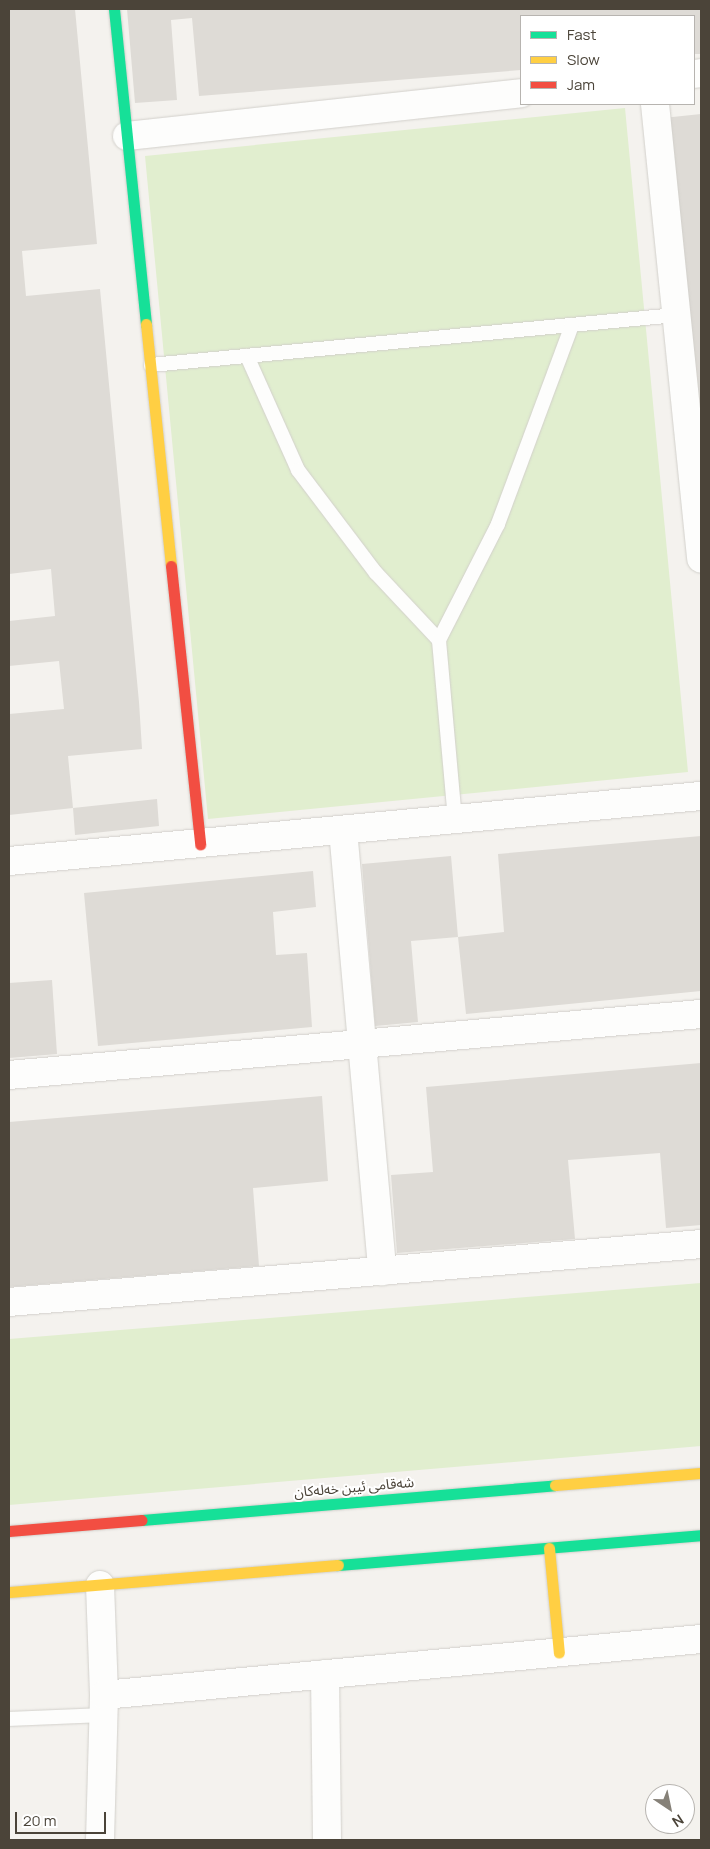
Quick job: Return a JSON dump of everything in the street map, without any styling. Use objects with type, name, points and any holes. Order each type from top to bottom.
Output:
[{"type":"main road","points":[[114,9],[200,844]]},
{"type":"main road","name":"شەقامی ئیبن خەلەکان","points":[[9,1531],[701,1473]]},
{"type":"main road","points":[[9,1592],[701,1535]]},
{"type":"main road","points":[[550,1548],[559,1653]]},
{"type":"street","points":[[127,136],[520,93]]},
{"type":"street","points":[[655,105],[701,560]]},
{"type":"street","points":[[9,861],[701,796]]},
{"type":"street","points":[[343,830],[382,1271]]},
{"type":"street","points":[[9,1074],[701,1014]]},
{"type":"street","points":[[9,1302],[701,1244]]},
{"type":"street","points":[[100,1585],[103,1705],[100,1840]]},
{"type":"street","points":[[103,1705],[326,1674],[701,1640]]},
{"type":"street","points":[[326,1674],[327,1840]]},
{"type":"lane","points":[[151,365],[676,315]]},
{"type":"lane","points":[[455,820],[439,640],[498,524],[572,325]]},
{"type":"lane","points":[[247,356],[298,470],[376,573],[439,640]]},
{"type":"lane","points":[[9,1719],[103,1705]]},
{"type":"green space","points":[[625,108],[688,772],[208,819],[145,156]]},
{"type":"green space","points":[[701,1283],[701,1446],[9,1505],[9,1339]]},
{"type":"building","points":[[9,9],[75,9],[97,244],[22,251],[26,296],[100,289],[142,749],[68,756],[73,808],[9,815],[9,714],[64,709],[59,661],[9,666],[9,621],[55,616],[51,569],[9,574]]},
{"type":"building","points":[[127,9],[701,9],[701,54],[695,54],[695,15],[520,15],[520,70],[199,96],[192,18],[171,20],[177,100],[135,103]]},
{"type":"building","points":[[701,114],[701,478],[663,118]]},
{"type":"building","points":[[157,799],[159,826],[75,835],[73,808]]},
{"type":"building","points":[[701,836],[701,991],[466,1014],[458,937],[504,932],[498,854]]},
{"type":"building","points":[[451,856],[458,937],[411,941],[418,1022],[375,1026],[362,864]]},
{"type":"building","points":[[313,871],[316,907],[273,912],[276,955],[307,953],[312,1027],[98,1046],[84,893]]},
{"type":"building","points":[[52,980],[57,1054],[9,1058],[9,983]]},
{"type":"building","points":[[701,1063],[701,1225],[666,1228],[660,1153],[568,1160],[575,1239],[397,1253],[391,1175],[433,1172],[426,1087]]},
{"type":"building","points":[[322,1096],[328,1181],[253,1188],[259,1266],[9,1287],[9,1122]]},
{"type":"traffic: fast","points":[[114,9],[146,324]]},
{"type":"traffic: fast","points":[[142,1520],[555,1485]]},
{"type":"traffic: fast","points":[[338,1565],[701,1535]]},
{"type":"traffic: slow","points":[[146,324],[171,566]]},
{"type":"traffic: slow","points":[[555,1485],[701,1473]]},
{"type":"traffic: slow","points":[[549,1548],[559,1653]]},
{"type":"traffic: slow","points":[[9,1592],[338,1565]]},
{"type":"traffic: jam","points":[[171,566],[200,844]]},
{"type":"traffic: jam","points":[[9,1531],[142,1520]]}]
